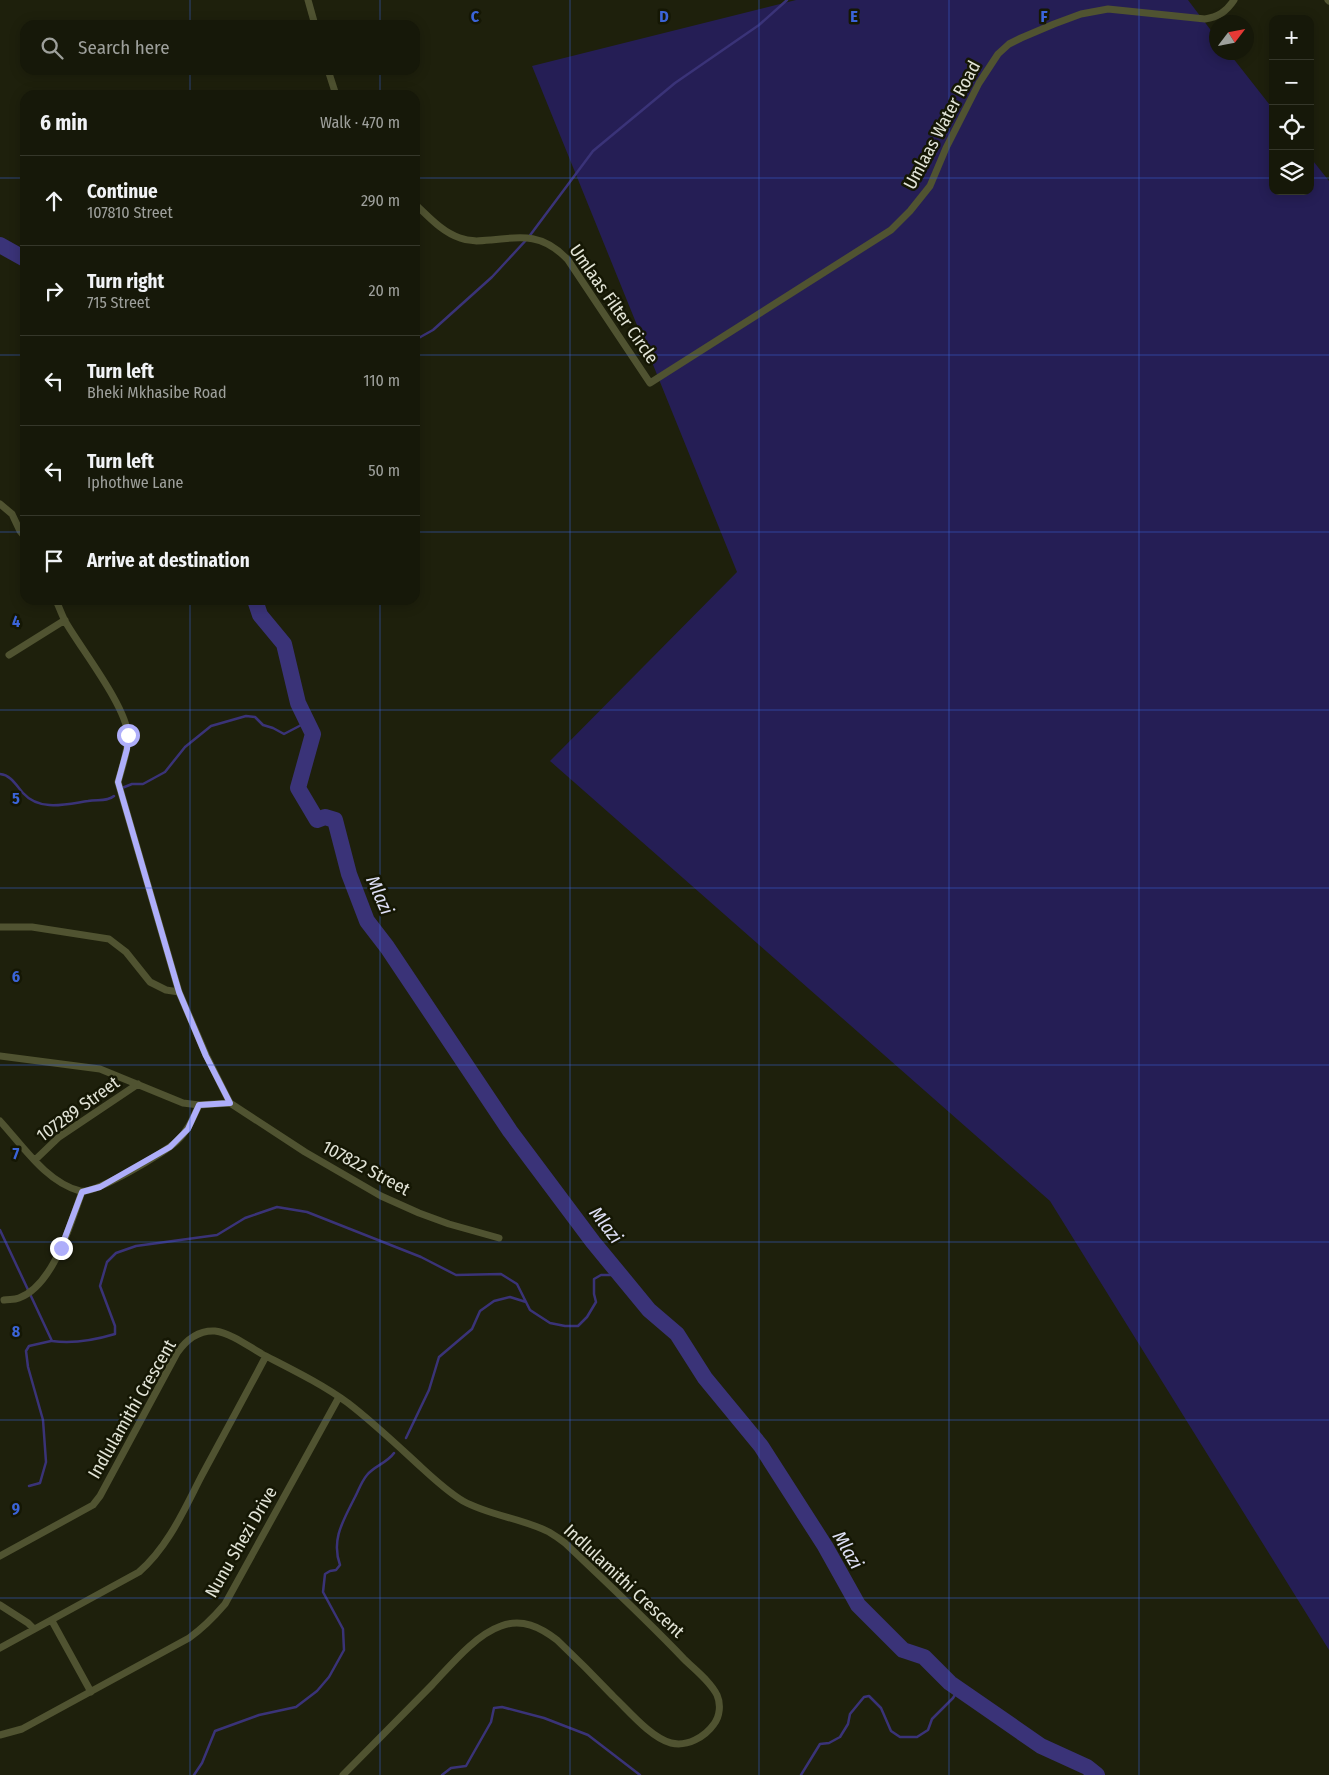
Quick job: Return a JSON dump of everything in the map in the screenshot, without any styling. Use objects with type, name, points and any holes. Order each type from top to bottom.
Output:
[{"type":"street","points":[[308,0],[314,20]]},
{"type":"street","name":"Umlaas Water Road","points":[[650,383],[891,230],[910,211],[930,186],[946,148],[979,83],[998,54],[1009,44],[1054,24],[1092,11],[1108,9],[1205,19],[1219,15],[1234,0]]},
{"type":"street","points":[[330,75],[334,90]]},
{"type":"street","name":"Umlaas Filter Circle","points":[[420,209],[439,226],[461,238],[478,241],[534,239],[555,247],[568,260],[650,383]]},
{"type":"street","points":[[0,504],[12,514],[20,531]]},
{"type":"street","points":[[0,1056],[89,1066],[183,1103],[199,1105],[230,1103],[206,1056],[179,992],[118,782],[127,749],[127,730],[106,686],[65,620],[58,605]]},
{"type":"street","points":[[9,655],[65,620]]},
{"type":"street","points":[[0,928],[32,928],[109,939],[126,952],[150,982],[166,990],[179,992]]},
{"type":"street","name":"107289 Street","points":[[35,1160],[67,1131],[138,1084]]},
{"type":"street","name":"107822 Street","points":[[230,1103],[305,1152],[381,1196],[426,1216],[499,1238]]},
{"type":"street","points":[[0,1122],[35,1160],[57,1180],[82,1192],[100,1187],[170,1147],[188,1129],[199,1105]]},
{"type":"street","points":[[4,1300],[18,1299],[33,1291],[44,1278],[61,1248],[82,1192]]},
{"type":"street","name":"Indlulamithi Crescent","points":[[0,1556],[93,1505],[100,1496],[177,1352],[184,1343],[194,1336],[215,1331],[225,1334],[339,1397],[442,1486],[463,1501],[486,1511],[550,1532],[565,1543],[649,1623],[711,1686],[716,1694],[719,1708],[713,1725],[703,1735],[686,1743],[670,1743],[658,1737],[640,1722],[545,1630],[520,1622],[501,1625],[490,1631],[465,1651],[343,1775]]},
{"type":"street","points":[[0,1648],[139,1572],[152,1561],[179,1519],[266,1356]]},
{"type":"street","name":"Nunu Shezi Drive","points":[[0,1735],[22,1730],[189,1638],[212,1620],[225,1604],[339,1397]]},
{"type":"street","points":[[0,1605],[28,1622],[34,1629]]},
{"type":"street","points":[[52,1621],[91,1692]]},
{"type":"shaded area","points":[[796,0],[1188,0],[1209,28],[1209,60],[1234,60],[1269,104],[1269,195],[1314,195],[1314,162],[1329,181],[1329,1650],[1050,1201],[550,761],[737,572],[532,66]]},
{"type":"waterway","points":[[420,337],[433,330],[492,277],[528,238],[593,151],[675,83],[759,25],[787,0]]},
{"type":"waterway","name":"Mlazi","points":[[0,245],[20,256]]},
{"type":"waterway","name":"Mlazi","points":[[257,605],[260,615],[284,644],[298,703],[313,734],[298,788],[317,820],[325,817],[335,820],[349,874],[367,921],[387,947],[510,1131],[593,1242],[649,1310],[677,1334],[705,1378],[761,1446],[825,1546],[858,1605],[903,1650],[924,1657],[950,1683],[1041,1746],[1087,1767],[1097,1775]]},
{"type":"waterway","points":[[122,788],[132,784],[143,784],[165,772],[185,747],[211,726],[246,716],[255,717],[263,725],[284,734],[307,722]]},
{"type":"waterway","points":[[0,774],[10,778],[30,799],[46,805],[105,800],[114,796]]},
{"type":"waterway","points":[[0,1230],[52,1341],[60,1342],[84,1341],[115,1334],[115,1326],[100,1286],[107,1262],[116,1253],[136,1246],[217,1235],[245,1218],[277,1207],[307,1212],[421,1257],[456,1275],[501,1274],[517,1284],[530,1310],[550,1323],[565,1326],[578,1326],[587,1317],[596,1302],[594,1279],[601,1275],[622,1275]]},
{"type":"waterway","points":[[406,1438],[429,1390],[439,1357],[472,1329],[480,1311],[494,1301],[510,1297],[526,1302]]},
{"type":"waterway","points":[[29,1486],[40,1483],[46,1462],[43,1420],[28,1367],[26,1351],[29,1346],[51,1341]]},
{"type":"waterway","points":[[194,1775],[202,1763],[215,1731],[259,1715],[296,1707],[317,1691],[329,1677],[344,1650],[343,1629],[323,1592],[325,1574],[336,1570],[340,1565],[337,1547],[339,1531],[363,1481],[370,1472],[394,1453]]},
{"type":"waterway","points":[[801,1775],[820,1744],[829,1743],[840,1737],[848,1724],[850,1714],[864,1697],[869,1696],[881,1708],[891,1731],[900,1737],[917,1737],[928,1730],[932,1719],[953,1698],[959,1688]]},
{"type":"waterway","points":[[442,1775],[451,1768],[466,1766],[491,1722],[494,1708],[502,1707],[544,1718],[588,1735],[640,1775]]},
{"type":"route","points":[[61,1248],[82,1192],[100,1187],[170,1147],[188,1129],[199,1105],[230,1103],[206,1056],[179,992],[118,782],[127,749],[128,735]]}]
